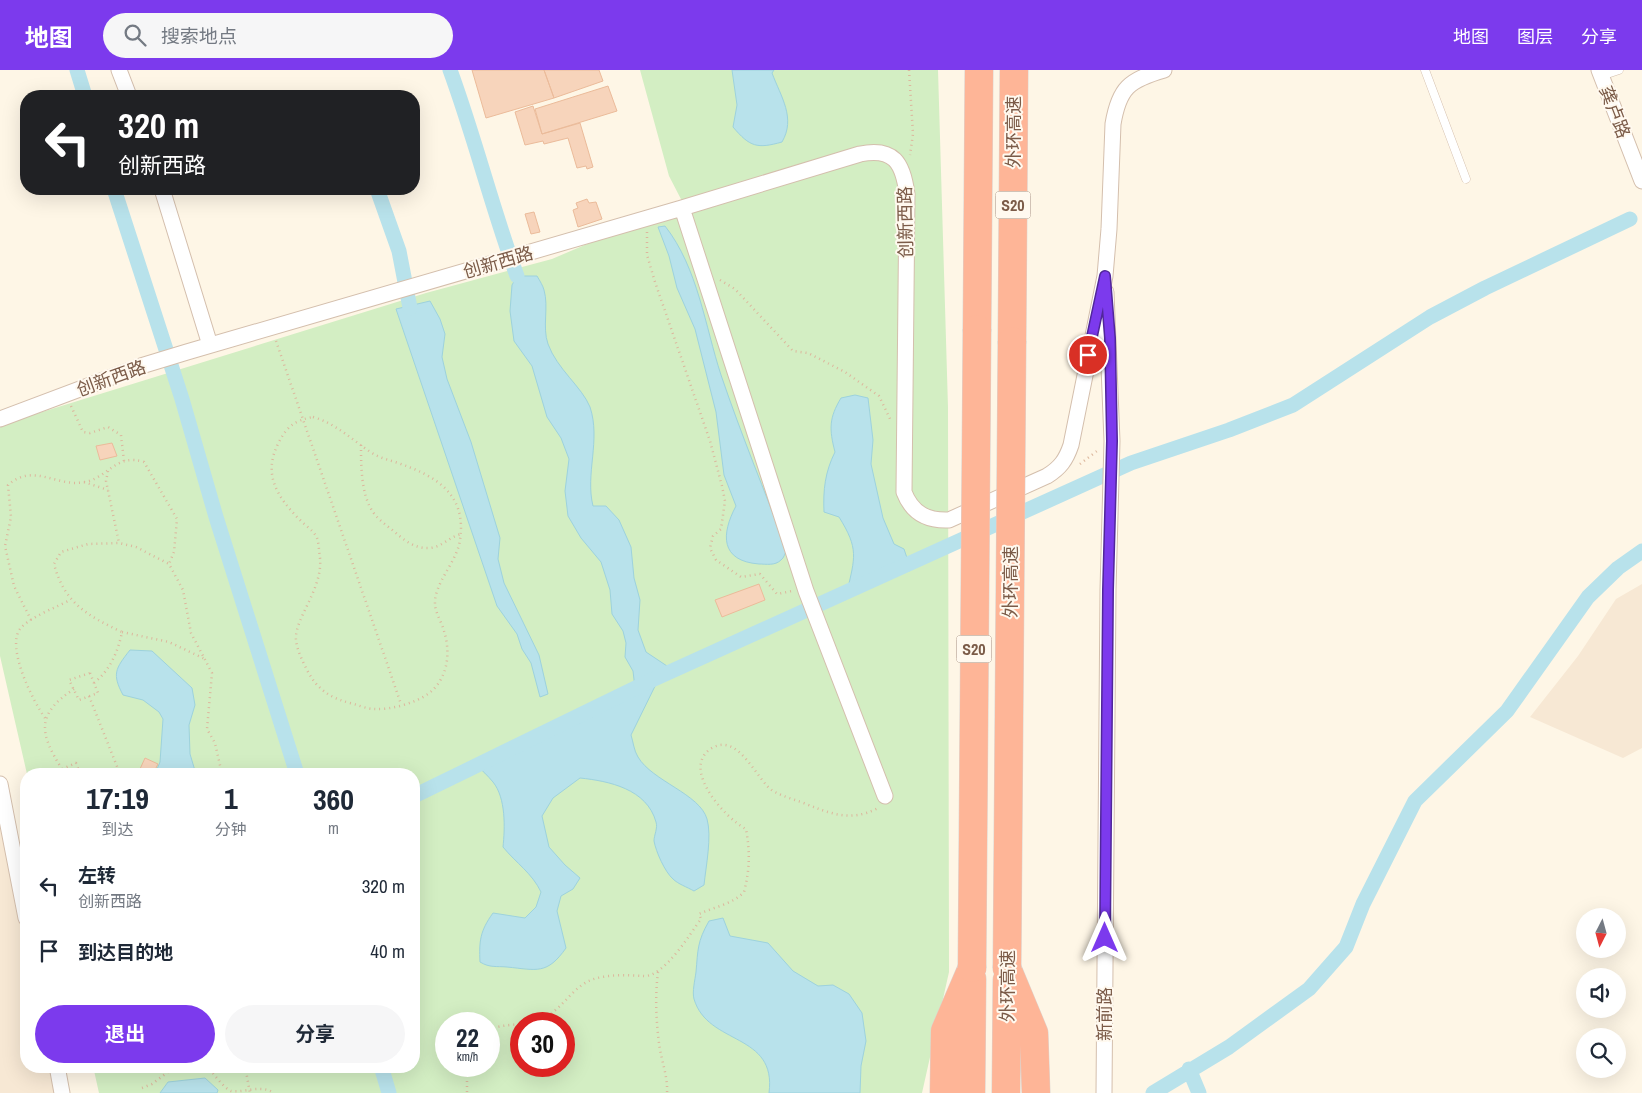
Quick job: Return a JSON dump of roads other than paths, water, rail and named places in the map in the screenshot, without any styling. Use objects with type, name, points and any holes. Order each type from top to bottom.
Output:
[{"type":"highway","name":"外环高速","points":[[971,1093],[979,70]]},
{"type":"highway","name":"外环高速","points":[[1006,1093],[1014,70]]},
{"type":"highway","points":[[944,1093],[944,1031],[972,968]]},
{"type":"highway","points":[[1007,968],[1034,1034],[1036,1093]]},
{"type":"street","points":[[119,70],[127,90]]},
{"type":"street","name":"创新西路","points":[[0,419],[141,366],[210,345],[872,152],[882,152],[891,156],[899,164],[905,184],[904,483],[908,502],[915,512],[925,518],[949,520],[1046,476],[1057,469],[1066,459],[1072,445],[1105,276],[1113,124],[1116,108],[1121,94],[1130,84],[1144,76],[1164,70]]},
{"type":"street","name":"龚卢路","points":[[1600,73],[1642,181]]},
{"type":"street","points":[[164,195],[210,345]]},
{"type":"street","points":[[682,208],[805,588],[885,796]]},
{"type":"street","name":"新前路","points":[[1104,1093],[1107,610],[1112,441],[1110,338],[1105,276]]},
{"type":"street","points":[[0,784],[20,887]]},
{"type":"street","points":[[58,1073],[62,1093]]},
{"type":"lane","points":[[1425,70],[1466,180]]},
{"type":"lane","points":[[1600,73],[1619,70]]},
{"type":"water","points":[[732,70],[774,70],[772,73],[786,108],[788,124],[782,142],[760,146],[754,145],[744,139],[733,127],[737,105]]},
{"type":"water","points":[[665,226],[676,242],[693,279],[721,375],[787,550],[779,562],[759,564],[746,562],[737,558],[727,544],[728,526],[736,506],[724,475],[716,412],[695,329],[677,288],[669,256],[658,227]]},
{"type":"water","points":[[517,276],[537,276],[543,287],[546,303],[546,337],[548,344],[557,362],[586,400],[593,419],[594,444],[591,494],[593,506],[606,506],[619,520],[631,547],[634,578],[640,600],[638,630],[646,652],[673,670],[660,676],[631,735],[636,752],[645,766],[686,795],[703,810],[707,819],[709,834],[704,885],[694,891],[675,881],[664,867],[654,841],[657,827],[656,822],[651,811],[636,794],[614,785],[580,778],[553,798],[542,816],[549,847],[580,878],[573,889],[561,896],[557,911],[566,948],[553,963],[541,969],[490,966],[480,962],[481,936],[485,925],[493,913],[525,918],[536,907],[541,892],[528,874],[503,847],[504,822],[500,796],[493,782],[476,765],[635,688],[633,671],[625,657],[626,643],[623,631],[612,614],[610,590],[601,562],[581,538],[568,516],[565,491],[569,459],[561,438],[547,417],[532,366],[514,341],[510,311],[512,285]]},
{"type":"water","points":[[430,301],[440,319],[445,334],[442,357],[447,379],[471,442],[500,538],[498,559],[504,583],[539,655],[548,694],[540,697],[531,663],[522,649],[517,634],[497,606],[396,309]]},
{"type":"water","points":[[855,395],[868,398],[873,440],[871,464],[883,518],[894,544],[904,549],[909,564],[847,592],[854,553],[850,537],[839,517],[824,512],[824,496],[825,481],[835,452],[831,430],[832,418],[841,398]]},
{"type":"water","points":[[130,650],[152,651],[192,688],[195,705],[189,725],[190,754],[194,768],[158,768],[160,762],[163,719],[159,712],[143,700],[123,695],[116,677],[121,662]]},
{"type":"water","points":[[723,918],[730,936],[768,943],[793,971],[818,986],[833,985],[849,994],[862,1013],[866,1041],[861,1066],[860,1093],[769,1093],[769,1073],[763,1059],[752,1049],[713,1025],[702,1014],[693,993],[699,946],[709,921]]},
{"type":"water","points":[[205,1078],[218,1090],[217,1093],[160,1093],[168,1082]]},
{"type":"waterway","points":[[77,70],[83,90]]},
{"type":"waterway","points":[[450,70],[517,276]]},
{"type":"waterway","points":[[116,195],[182,399],[216,517],[295,768]]},
{"type":"waterway","points":[[379,195],[399,251],[410,308]]},
{"type":"waterway","points":[[420,793],[652,680],[1131,463],[1229,430],[1293,405],[1430,317],[1485,288],[1630,219]]},
{"type":"waterway","points":[[1153,1093],[1229,1047],[1309,989],[1346,947],[1363,904],[1415,801],[1507,711],[1588,597],[1618,568],[1642,551]]},
{"type":"waterway","points":[[1189,1069],[1199,1093]]},
{"type":"waterway","points":[[383,1073],[389,1093]]}]
